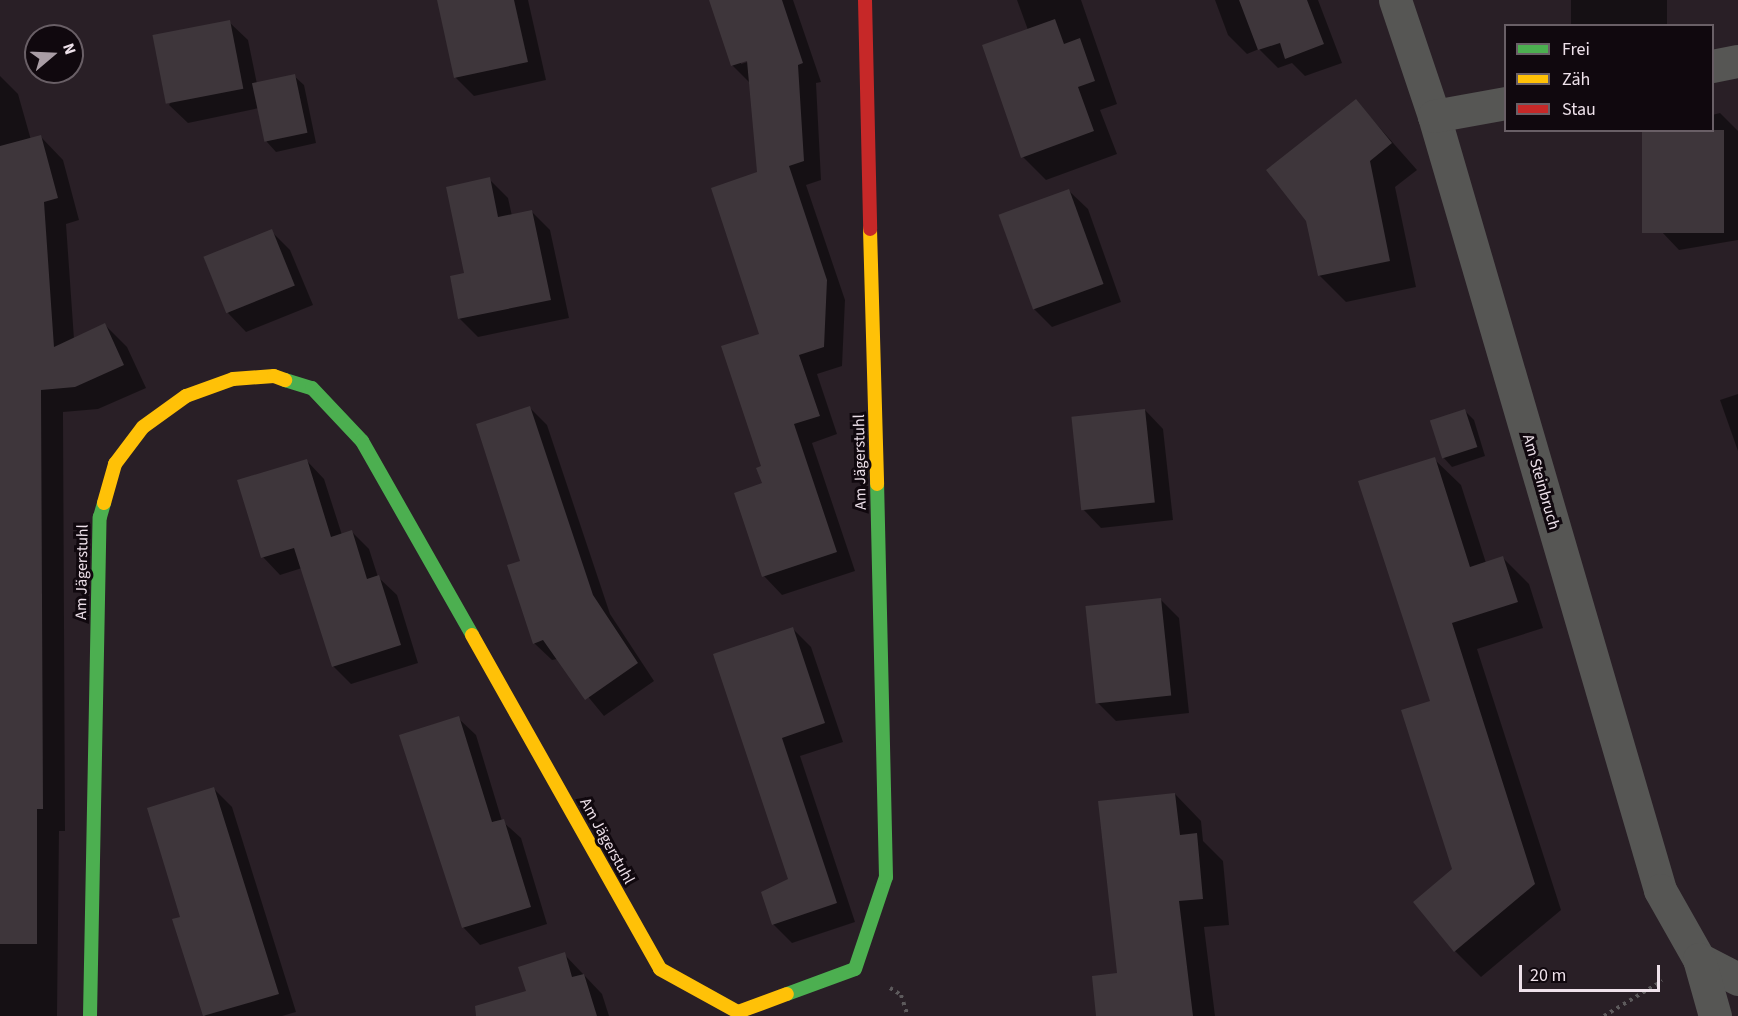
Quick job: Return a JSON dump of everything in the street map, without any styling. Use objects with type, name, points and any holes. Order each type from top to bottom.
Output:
[{"type":"street","name":"Am Jägerstuhl","points":[[90,1016],[100,517],[115,464],[143,427],[186,396],[233,379],[274,376],[312,388],[362,441],[660,969],[738,1012],[855,969],[886,877],[866,0]]},
{"type":"street","name":"Am Steinbruch","points":[[1395,0],[1434,116],[1660,890],[1699,959],[1715,1016]]},
{"type":"street","points":[[1714,66],[1738,61]]},
{"type":"street","points":[[1434,116],[1504,103]]},
{"type":"street","points":[[1699,959],[1738,979]]},
{"type":"path","points":[[1604,1016],[1699,959]]},
{"type":"building","points":[[437,0],[514,0],[528,62],[454,78]]},
{"type":"building","points":[[709,0],[782,0],[803,63],[798,65],[804,161],[789,166],[827,280],[824,347],[799,355],[820,416],[794,424],[837,552],[762,577],[734,493],[762,483],[756,468],[761,466],[721,346],[759,334],[711,188],[757,172],[747,61],[731,66]]},
{"type":"building","points":[[1239,0],[1307,0],[1324,44],[1285,59],[1280,43],[1258,50]]},
{"type":"building","points":[[1055,19],[1064,44],[1080,38],[1095,81],[1078,87],[1094,131],[1021,158],[982,45]]},
{"type":"building","points":[[230,20],[243,89],[166,104],[152,35]]},
{"type":"building","points":[[295,74],[307,133],[264,142],[252,83]]},
{"type":"building","points":[[1356,99],[1392,143],[1370,161],[1390,261],[1318,276],[1306,221],[1266,170]]},
{"type":"building","points":[[1724,130],[1724,233],[1642,233],[1642,132]]},
{"type":"building","points":[[41,135],[58,198],[44,202],[54,347],[105,323],[124,365],[75,387],[41,390],[43,809],[37,809],[37,944],[0,944],[0,146]]},
{"type":"building","points":[[490,177],[498,217],[532,210],[551,300],[458,319],[450,276],[464,273],[446,187]]},
{"type":"building","points":[[1069,189],[1104,284],[1033,310],[999,215]]},
{"type":"building","points":[[272,229],[295,286],[226,313],[203,257]]},
{"type":"building","points":[[530,406],[593,595],[638,663],[585,700],[543,640],[533,644],[507,565],[520,561],[476,424]]},
{"type":"building","points":[[1145,409],[1155,502],[1081,510],[1071,417]]},
{"type":"building","points":[[1465,409],[1477,447],[1442,458],[1430,420]]},
{"type":"building","points":[[1435,457],[1470,567],[1503,556],[1518,602],[1452,623],[1535,884],[1454,952],[1413,902],[1452,869],[1401,710],[1430,701],[1358,481]]},
{"type":"building","points":[[307,459],[331,537],[352,530],[367,579],[379,575],[401,645],[332,667],[294,548],[261,558],[237,480]]},
{"type":"building","points":[[1161,598],[1171,695],[1096,703],[1085,606]]},
{"type":"building","points":[[793,627],[825,723],[782,738],[837,903],[772,925],[761,892],[788,879],[713,654]]},
{"type":"building","points":[[459,716],[492,822],[504,819],[531,907],[462,928],[399,735]]},
{"type":"building","points":[[214,787],[279,994],[203,1016],[172,919],[180,917],[147,808]]},
{"type":"building","points":[[1175,793],[1180,835],[1197,833],[1203,899],[1179,901],[1193,1016],[1096,1016],[1092,976],[1117,973],[1098,801]]},
{"type":"building","points":[[565,952],[572,977],[584,974],[597,1016],[476,1016],[475,1006],[526,991],[518,967]]},
{"type":"traffic: fast","points":[[285,380],[312,388],[362,441],[472,635]]},
{"type":"traffic: fast","points":[[787,994],[855,969],[886,877],[877,484]]},
{"type":"traffic: fast","points":[[90,1016],[100,517],[104,503]]},
{"type":"traffic: slow","points":[[870,229],[877,484]]},
{"type":"traffic: slow","points":[[104,503],[115,464],[143,427],[186,396],[233,379],[274,376],[285,380]]},
{"type":"traffic: slow","points":[[472,635],[660,969],[738,1012],[787,994]]},
{"type":"traffic: jam","points":[[865,0],[870,229]]}]
